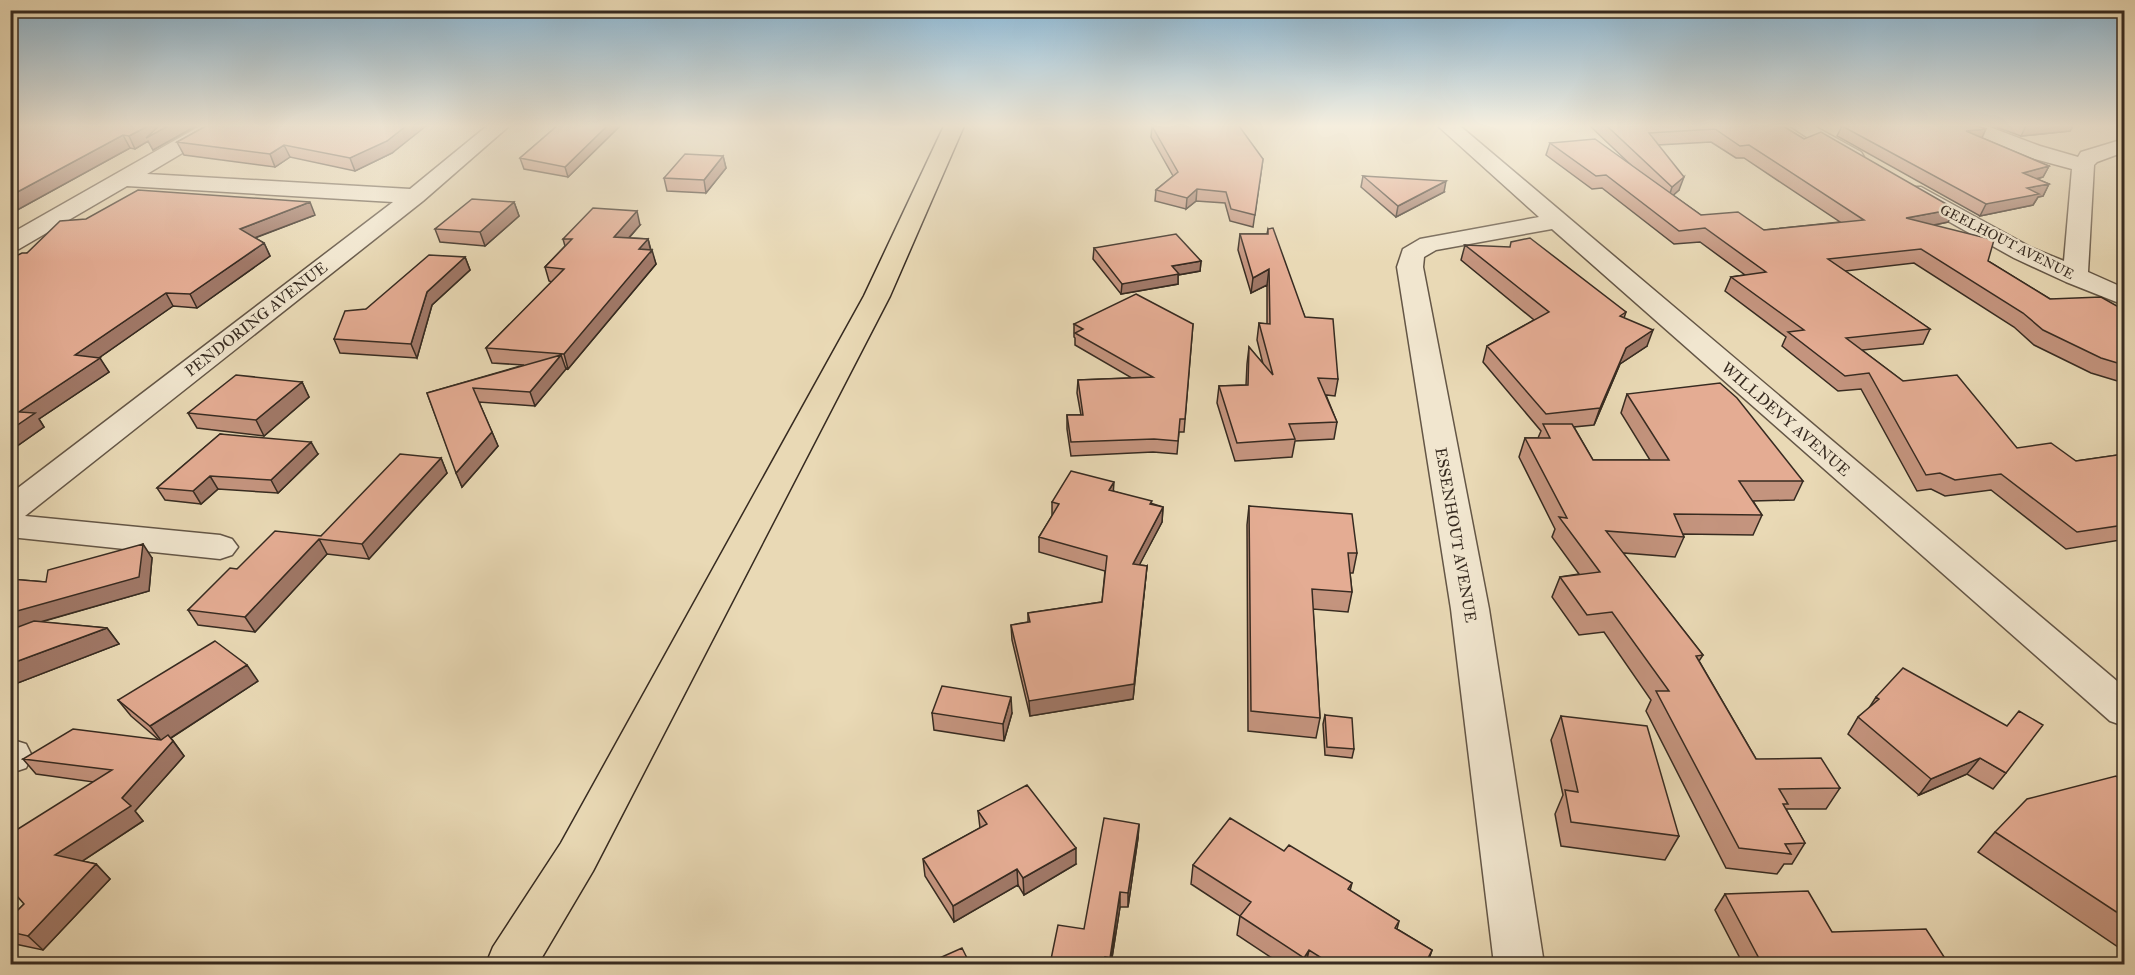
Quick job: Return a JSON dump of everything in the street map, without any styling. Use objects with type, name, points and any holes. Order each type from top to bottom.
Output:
[{"type":"highway","points":[[511,964],[577,857],[876,296],[933,172]]},
{"type":"street","points":[[10,244],[137,172]]},
{"type":"street","name":"PENDORING AVENUE","points":[[10,511],[444,172]]},
{"type":"street","name":"WILLDEVY AVENUE","points":[[1500,172],[2124,710]]},
{"type":"street","name":"GEELHOUT AVENUE","points":[[1877,172],[1980,231],[2075,277],[2124,297]]},
{"type":"street","points":[[2075,277],[2083,172]]},
{"type":"street","points":[[124,179],[415,195]]},
{"type":"street","name":"ESSENHOUT AVENUE","points":[[1519,964],[1470,609],[1410,267],[1412,254],[1430,244],[1556,221]]},
{"type":"street","points":[[10,526],[220,547]]},
{"type":"building","points":[[10,172],[55,172],[10,196]]},
{"type":"building","points":[[670,172],[711,172],[704,180],[664,178]]},
{"type":"building","points":[[1178,172],[1261,172],[1255,215],[1231,209],[1226,192],[1197,189],[1187,198],[1156,190]]},
{"type":"building","points":[[1590,172],[1640,172],[1701,215],[1738,212],[1764,230],[1864,220],[1790,172],[1890,172],[1955,209],[1906,218],[1994,240],[1988,261],[2050,299],[2101,297],[2124,310],[2124,365],[2101,358],[2043,330],[2023,313],[1921,249],[1828,259],[1930,329],[1846,338],[1903,381],[1957,375],[2017,448],[2051,443],[2076,461],[2124,454],[2124,525],[2077,532],[2001,474],[1955,480],[1940,473],[1926,475],[1869,373],[1845,376],[1788,332],[1804,330],[1731,277],[1766,272],[1705,228],[1679,231],[1606,175],[1596,176]]},
{"type":"building","points":[[1655,172],[1680,172],[1684,177],[1672,187]]},
{"type":"building","points":[[1926,172],[2029,172],[2023,173],[2049,184],[2027,188],[2039,194],[1986,204]]},
{"type":"building","points":[[1363,176],[1446,181],[1398,206]]},
{"type":"building","points":[[138,190],[310,202],[240,229],[264,243],[190,294],[166,293],[75,355],[100,358],[19,412],[35,413],[10,430],[10,259],[27,253],[60,221],[86,219]]},
{"type":"building","points":[[472,199],[514,202],[480,232],[435,229]]},
{"type":"building","points":[[593,208],[637,211],[614,237],[648,239],[639,249],[652,250],[564,354],[486,348],[564,269],[545,267],[572,239],[563,239]]},
{"type":"building","points":[[1273,228],[1305,317],[1333,319],[1338,379],[1318,378],[1337,422],[1289,424],[1295,439],[1237,443],[1219,386],[1248,385],[1249,347],[1273,375],[1259,323],[1270,324],[1269,269],[1253,278],[1240,234],[1268,234],[1268,229]]},
{"type":"building","points":[[1176,234],[1201,261],[1172,266],[1179,274],[1122,284],[1094,248]]},
{"type":"building","points":[[1530,238],[1626,312],[1620,316],[1653,330],[1626,348],[1600,408],[1546,414],[1487,346],[1549,312],[1465,245],[1510,247],[1511,242]]},
{"type":"building","points":[[429,255],[465,257],[427,292],[411,344],[334,339],[345,311],[366,309]]},
{"type":"building","points":[[1136,294],[1193,324],[1185,419],[1180,419],[1178,441],[1154,439],[1071,442],[1067,415],[1083,415],[1078,380],[1153,377],[1075,333],[1083,329],[1074,324]]},
{"type":"building","points":[[561,355],[530,392],[473,388],[492,432],[456,473],[427,393]]},
{"type":"building","points":[[236,375],[302,382],[256,420],[188,413]]},
{"type":"building","points":[[1720,383],[1737,398],[1803,481],[1739,481],[1762,515],[1674,514],[1684,537],[1606,531],[1703,655],[1696,656],[1756,759],[1821,758],[1840,788],[1779,789],[1788,804],[1783,804],[1805,843],[1785,844],[1791,854],[1739,848],[1656,691],[1669,691],[1612,612],[1587,615],[1560,577],[1600,572],[1559,517],[1567,518],[1525,438],[1550,438],[1543,424],[1572,424],[1593,460],[1669,460],[1627,394]]},
{"type":"building","points":[[220,434],[311,442],[271,480],[210,476],[193,491],[157,488]]},
{"type":"building","points":[[400,454],[441,458],[362,544],[319,539],[245,617],[188,610],[230,568],[237,569],[275,531],[321,536]]},
{"type":"building","points":[[1071,471],[1114,482],[1109,490],[1152,501],[1150,504],[1163,507],[1133,564],[1147,566],[1134,684],[1029,701],[1011,625],[1030,622],[1028,613],[1102,602],[1107,556],[1039,537],[1059,504],[1052,502]]},
{"type":"building","points":[[1249,506],[1352,514],[1357,553],[1348,553],[1352,592],[1312,589],[1320,718],[1251,711]]},
{"type":"building","points":[[143,544],[139,577],[10,613],[10,579],[46,582],[48,570]]},
{"type":"building","points":[[34,621],[107,628],[10,664],[10,630]]},
{"type":"building","points":[[215,641],[247,665],[150,726],[118,700]]},
{"type":"building","points":[[1903,668],[2007,726],[2019,711],[2043,725],[2006,773],[1980,758],[1931,779],[1858,717],[1879,699],[1876,697]]},
{"type":"building","points":[[942,686],[1011,697],[1003,724],[932,713]]},
{"type":"building","points":[[1325,715],[1352,718],[1354,749],[1327,747]]},
{"type":"building","points":[[1561,716],[1647,726],[1679,836],[1571,822],[1565,790],[1578,792]]},
{"type":"building","points":[[73,729],[161,740],[168,735],[173,741],[122,798],[131,806],[55,855],[96,864],[28,936],[10,932],[10,918],[24,904],[10,888],[10,834],[112,770],[23,759]]},
{"type":"building","points":[[2116,776],[2124,783],[2124,917],[1995,832],[2027,799]]},
{"type":"building","points":[[1027,785],[1076,848],[1023,878],[1017,869],[953,906],[923,859],[987,824],[978,811]]},
{"type":"building","points":[[1104,818],[1139,824],[1128,893],[1120,892],[1110,958],[1105,957],[1104,964],[1050,964],[1058,925],[1084,929]]},
{"type":"building","points":[[1230,818],[1284,851],[1289,845],[1352,883],[1348,889],[1399,921],[1395,928],[1432,950],[1425,964],[1331,964],[1309,950],[1304,958],[1240,916],[1251,902],[1193,865]]},
{"type":"building","points":[[1808,891],[1832,932],[1926,929],[1948,963],[1762,964],[1725,894]]},
{"type":"building","points":[[962,948],[970,964],[926,964]]}]
